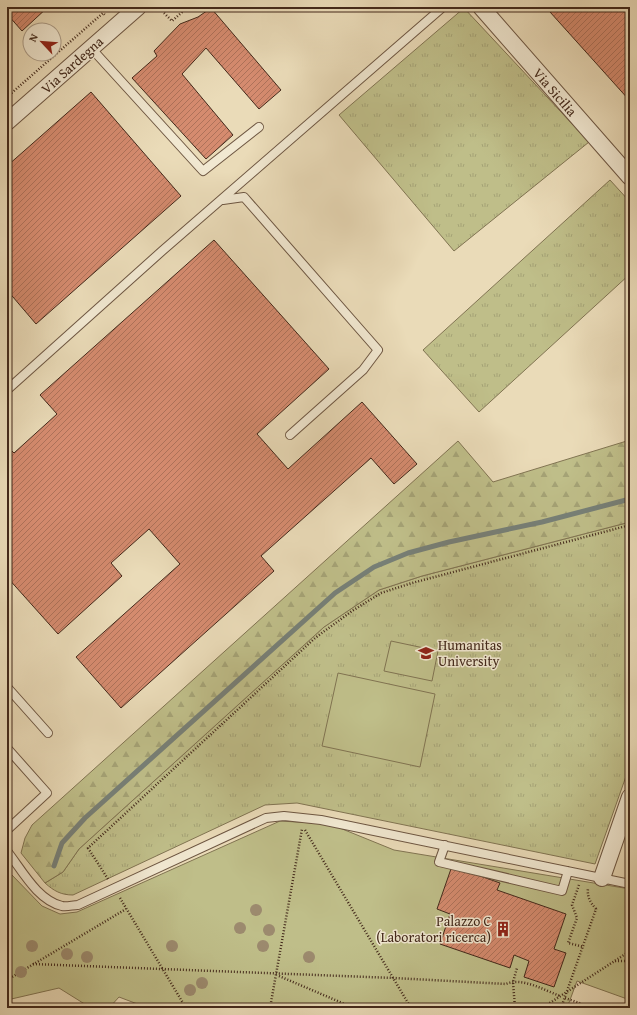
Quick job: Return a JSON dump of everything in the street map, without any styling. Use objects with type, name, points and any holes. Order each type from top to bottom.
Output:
[{"type":"street","name":"Via Sardegna","points":[[7,122],[138,7]]},
{"type":"street","name":"Via Sicilia","points":[[481,7],[630,177]]},
{"type":"street","points":[[602,878],[630,796]]},
{"type":"lane","points":[[7,390],[162,251],[443,7]]},
{"type":"lane","points":[[92,48],[203,171],[259,127]]},
{"type":"lane","points":[[222,200],[244,197],[378,350],[362,370],[290,435]]},
{"type":"lane","points":[[7,687],[48,733]]},
{"type":"lane","points":[[7,748],[47,793],[7,830]]},
{"type":"lane","points":[[7,851],[38,892],[49,901],[63,906],[78,905],[266,818],[284,816],[321,820],[630,884]]},
{"type":"lane","points":[[445,845],[439,862],[562,891],[568,872]]},
{"type":"path","points":[[164,13],[172,20],[188,7]]},
{"type":"path","points":[[105,884],[110,881],[88,848],[315,638],[352,611],[382,593],[412,583],[630,526]]},
{"type":"path","points":[[270,1008],[303,826],[412,1008]]},
{"type":"path","points":[[561,1008],[584,947],[596,909],[590,902],[587,895],[588,886],[585,883],[580,882],[572,905],[577,918],[568,943],[584,947]]},
{"type":"path","points":[[114,888],[186,1008]]},
{"type":"path","points":[[7,980],[126,909]]},
{"type":"path","points":[[542,1008],[630,951]]},
{"type":"path","points":[[615,961],[630,961]]},
{"type":"path","points":[[33,964],[276,975],[394,978],[506,984],[520,982],[560,996]]},
{"type":"path","points":[[515,1008],[513,982],[517,968]]},
{"type":"path","points":[[276,975],[354,1008]]},
{"type":"path","points":[[565,998],[593,1008]]},
{"type":"green space","points":[[464,8],[589,142],[454,251],[339,115]]},
{"type":"green space","points":[[610,180],[630,202],[630,274],[479,412],[423,350]]},
{"type":"green space","points":[[630,440],[630,522],[422,576],[379,590],[324,627],[79,849],[63,872],[45,883],[21,853],[25,838],[32,825],[458,441],[493,482]]},
{"type":"green space","points":[[630,522],[630,765],[595,864],[297,803],[265,805],[73,895],[58,892],[45,883],[63,872],[79,849],[324,627],[379,590],[422,576]]},
{"type":"green space","points":[[391,641],[438,651],[432,681],[384,671]]},
{"type":"green space","points":[[338,673],[435,694],[420,767],[322,746]]},
{"type":"green space","points":[[280,821],[330,824],[394,850],[630,889],[630,1000],[577,981],[567,1008],[148,1008],[119,997],[109,1008],[91,1008],[59,988],[7,1000],[7,880],[11,874],[42,906],[60,914],[77,912]]},
{"type":"building","points":[[7,7],[48,7],[32,22],[22,22],[22,31],[7,14]]},
{"type":"building","points":[[555,7],[630,7],[630,101],[550,12]]},
{"type":"building","points":[[211,8],[281,90],[259,109],[206,48],[182,74],[233,135],[206,159],[132,78],[157,56],[154,51],[180,24],[198,17]]},
{"type":"building","points":[[91,92],[181,196],[36,324],[7,290],[7,166]]},
{"type":"building","points":[[214,240],[329,369],[257,434],[288,469],[362,402],[417,464],[394,484],[371,458],[261,556],[274,571],[121,708],[76,657],[180,564],[149,529],[111,563],[122,576],[58,634],[7,577],[7,446],[14,453],[57,414],[40,395]]},
{"type":"building","name":"Palazzo C (Laboratori ricerca)","points":[[452,866],[500,883],[497,890],[566,914],[554,949],[566,953],[554,987],[524,977],[529,961],[514,955],[510,968],[440,944],[450,914],[437,909]]},
{"type":"waterway","points":[[54,866],[62,843],[85,818],[335,593],[374,567],[408,553],[449,542],[542,522],[630,499]]},
{"type":"place","name":"Humanitas University","points":[[426,653]]},
{"type":"place","name":"Palazzo C (Laboratori ricerca)","points":[[503,929]]}]
